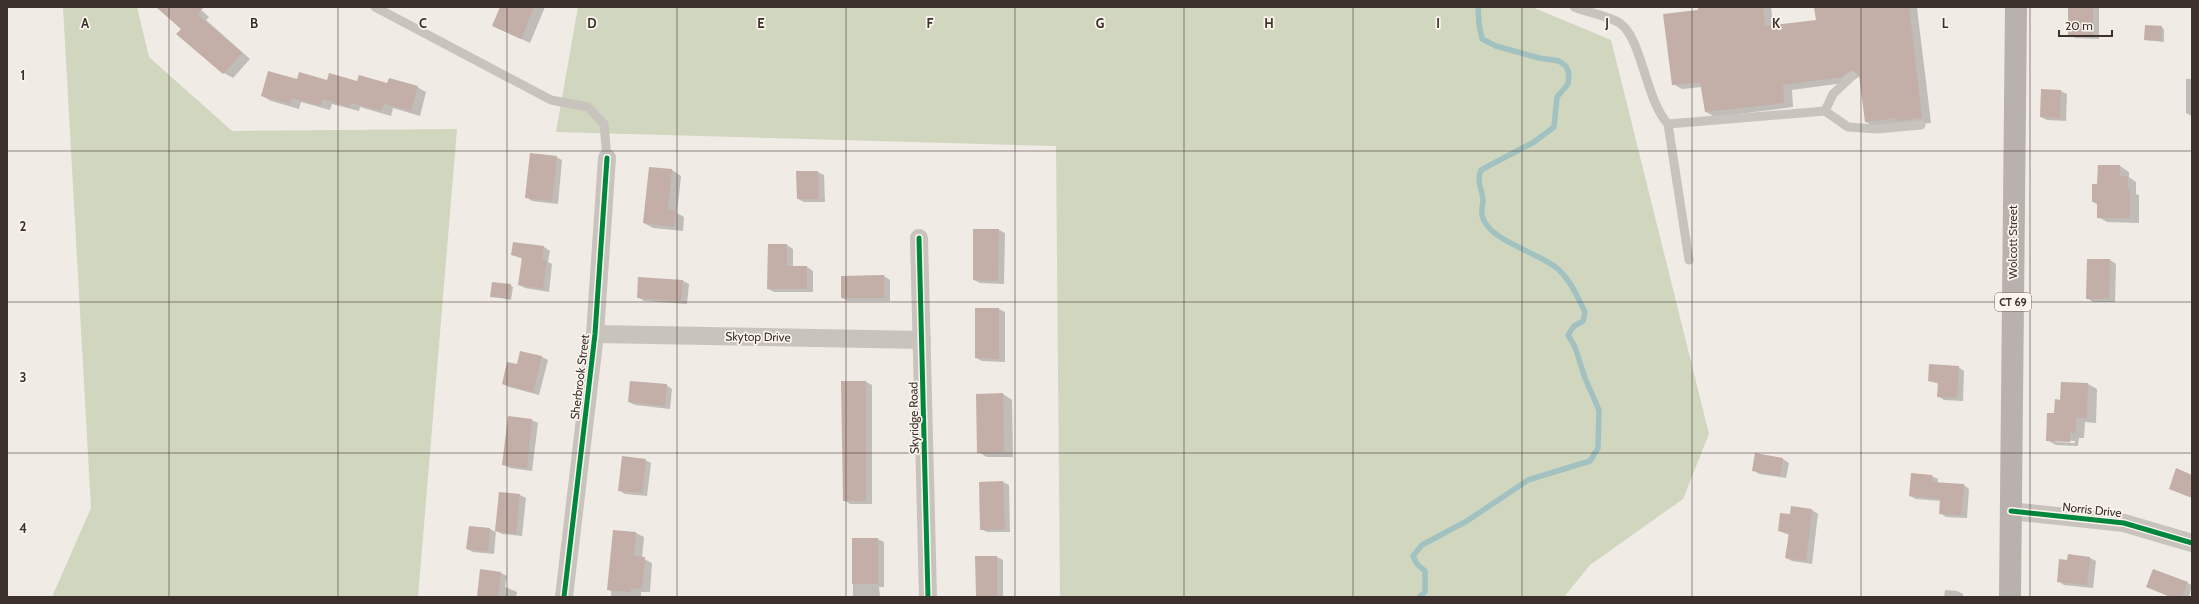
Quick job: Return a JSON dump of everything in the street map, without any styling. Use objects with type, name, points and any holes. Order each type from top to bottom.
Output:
[{"type":"main road","name":"Wolcott Street","points":[[2010,597],[2016,7]]},
{"type":"street","name":"Sherbrook Street","points":[[564,597],[595,334],[607,158]]},
{"type":"street","name":"Skyridge Road","points":[[919,238],[928,597]]},
{"type":"street","name":"Skytop Drive","points":[[595,334],[922,340]]},
{"type":"street","name":"Norris Drive","points":[[2011,511],[2124,523],[2192,543]]},
{"type":"lane","points":[[375,7],[551,100],[588,107],[604,124],[607,158]]},
{"type":"lane","points":[[1574,7],[1618,22],[1632,37],[1641,67],[1660,116],[1668,124],[1689,260]]},
{"type":"lane","points":[[1825,111],[1833,94],[1852,76]]},
{"type":"lane","points":[[1668,124],[1825,111],[1848,127],[1876,129],[1921,125]]},
{"type":"green space","points":[[63,7],[137,7],[149,57],[232,131],[457,129],[418,597],[52,597],[91,508]]},
{"type":"green space","points":[[578,7],[1532,7],[1611,40],[1709,434],[1683,499],[1590,565],[1564,597],[1060,597],[1056,146],[556,132]]},
{"type":"building","points":[[156,7],[204,7],[197,14],[242,53],[223,74],[176,34],[181,29]]},
{"type":"building","points":[[500,7],[534,7],[521,39],[492,26]]},
{"type":"building","points":[[1698,7],[1763,7],[1765,26],[1816,20],[1814,7],[1909,7],[1922,118],[1897,121],[1897,118],[1865,122],[1859,75],[1851,70],[1842,77],[1783,85],[1784,103],[1705,112],[1700,82],[1672,85],[1663,14],[1698,10]]},
{"type":"building","points":[[2068,7],[2093,7],[2093,36],[2068,36]]},
{"type":"building","points":[[2145,25],[2162,26],[2161,41],[2144,40]]},
{"type":"building","points":[[268,71],[297,79],[299,72],[327,80],[329,73],[357,81],[359,75],[387,83],[389,78],[418,86],[411,111],[384,104],[382,111],[351,103],[350,107],[323,99],[321,106],[292,98],[290,104],[261,96]]},
{"type":"building","points":[[2041,89],[2061,90],[2060,118],[2040,117]]},
{"type":"building","points":[[530,153],[557,156],[552,201],[525,198]]},
{"type":"building","points":[[2098,165],[2120,165],[2120,176],[2128,176],[2128,189],[2130,189],[2130,218],[2097,218],[2097,202],[2092,202],[2092,184],[2097,184]]},
{"type":"building","points":[[649,167],[672,169],[668,210],[676,211],[674,227],[643,223]]},
{"type":"building","points":[[796,171],[818,171],[819,199],[797,199]]},
{"type":"building","points":[[973,229],[999,229],[998,281],[973,280]]},
{"type":"building","points":[[513,242],[544,246],[542,259],[547,260],[543,289],[518,285],[522,257],[511,255]]},
{"type":"building","points":[[768,244],[787,244],[787,266],[807,266],[807,289],[767,289]]},
{"type":"building","points":[[2087,259],[2110,259],[2109,299],[2086,299]]},
{"type":"building","points":[[884,275],[884,298],[841,298],[841,276]]},
{"type":"building","points":[[638,277],[683,280],[681,301],[637,298]]},
{"type":"building","points":[[492,282],[511,284],[509,299],[490,297]]},
{"type":"building","points":[[975,308],[999,308],[999,359],[975,358]]},
{"type":"building","points":[[520,351],[542,356],[533,392],[502,384],[507,362],[517,364]]},
{"type":"building","points":[[1929,364],[1959,366],[1957,398],[1937,397],[1938,382],[1928,381]]},
{"type":"building","points":[[630,381],[667,384],[665,406],[628,402]]},
{"type":"building","points":[[841,381],[866,381],[866,501],[843,501]]},
{"type":"building","points":[[2061,382],[2088,383],[2087,418],[2076,418],[2076,433],[2070,433],[2070,442],[2046,441],[2047,413],[2054,413],[2055,399],[2060,400]]},
{"type":"building","points":[[1003,393],[1004,452],[977,453],[976,394]]},
{"type":"building","points":[[508,416],[532,419],[527,468],[502,465]]},
{"type":"building","points":[[1755,453],[1783,458],[1780,476],[1752,471]]},
{"type":"building","points":[[622,456],[646,459],[642,493],[618,491]]},
{"type":"building","points":[[2176,468],[2192,475],[2192,498],[2169,489]]},
{"type":"building","points":[[1911,473],[1932,475],[1932,482],[1964,484],[1961,515],[1939,514],[1940,499],[1909,496]]},
{"type":"building","points":[[1003,481],[1005,529],[980,530],[979,482]]},
{"type":"building","points":[[499,492],[520,494],[516,534],[495,531]]},
{"type":"building","points":[[1791,506],[1812,509],[1806,561],[1785,558],[1789,533],[1778,531],[1780,513],[1790,514]]},
{"type":"building","points":[[469,526],[490,528],[488,552],[466,549]]},
{"type":"building","points":[[613,530],[636,532],[634,556],[645,557],[642,589],[631,588],[631,592],[607,590]]},
{"type":"building","points":[[852,538],[878,538],[878,584],[852,584]]},
{"type":"building","points":[[2068,554],[2090,557],[2087,585],[2057,582],[2059,559],[2067,560]]},
{"type":"building","points":[[975,556],[997,556],[997,597],[976,597]]},
{"type":"building","points":[[480,569],[501,572],[498,597],[477,597]]},
{"type":"building","points":[[2153,569],[2188,582],[2182,597],[2171,597],[2146,587]]},
{"type":"waterway","points":[[1419,597],[1425,592],[1425,571],[1417,564],[1413,556],[1422,545],[1467,521],[1528,480],[1590,461],[1598,448],[1599,410],[1585,378],[1575,347],[1568,335],[1574,326],[1583,321],[1585,312],[1570,284],[1558,269],[1539,257],[1503,239],[1493,232],[1486,224],[1482,215],[1483,200],[1479,181],[1481,170],[1534,142],[1554,127],[1557,97],[1568,84],[1569,74],[1566,66],[1559,61],[1539,58],[1496,46],[1482,39],[1478,7]]},
{"type":"cycle path","points":[[564,597],[595,334],[607,158]]},
{"type":"cycle path","points":[[919,238],[928,597]]},
{"type":"cycle path","points":[[2011,511],[2124,523],[2192,543]]}]
